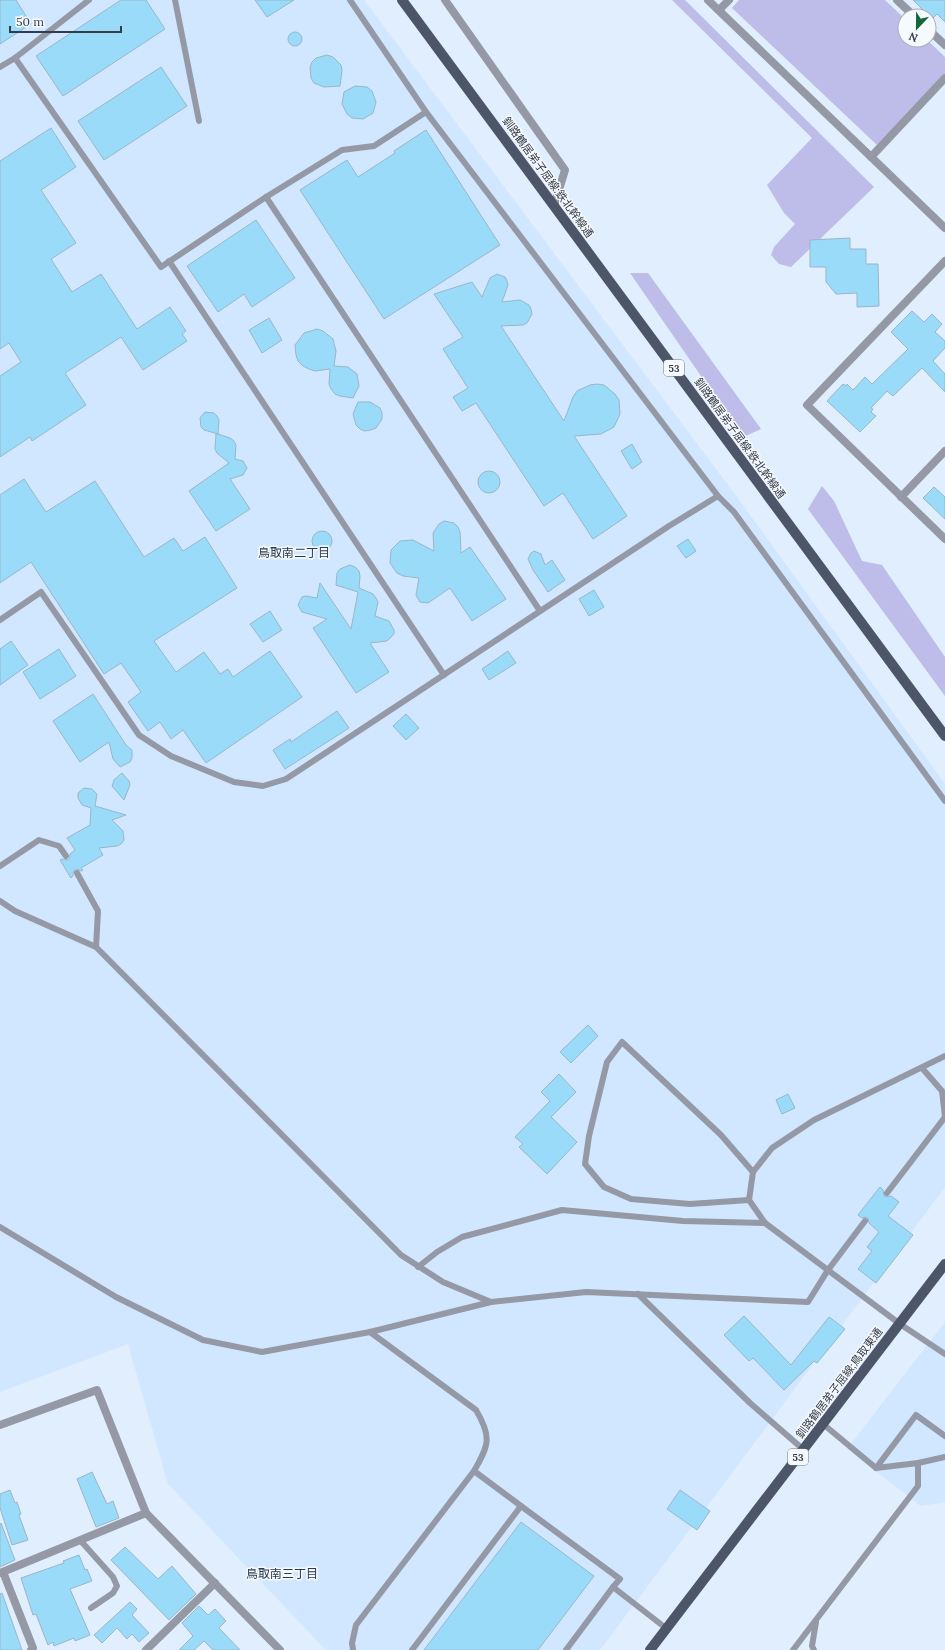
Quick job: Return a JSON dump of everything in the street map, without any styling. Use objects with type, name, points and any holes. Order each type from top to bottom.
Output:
[{"type":"main road","name":"釧路鶴居弟子屈線:鉄北幹線通","points":[[402,0],[945,736]]},
{"type":"main road","name":"釧路鶴居弟子屈線;鳥取東通","points":[[650,1650],[945,1264]]},
{"type":"street","points":[[445,0],[565,170],[554,206]]},
{"type":"street","points":[[708,0],[945,228]]},
{"type":"street","points":[[719,10],[729,0]]},
{"type":"street","points":[[897,0],[906,8]]},
{"type":"street","points":[[937,38],[945,45]]},
{"type":"street","points":[[871,157],[945,78]]},
{"type":"street","points":[[945,261],[808,405],[945,539]]},
{"type":"street","points":[[901,497],[945,451]]},
{"type":"street","points":[[0,1425],[97,1390],[146,1513],[280,1650]]},
{"type":"street","points":[[32,1650],[33,1648],[2,1572],[146,1513]]},
{"type":"street","points":[[146,1650],[214,1583]]},
{"type":"lane","points":[[0,67],[15,58],[89,0]]},
{"type":"lane","points":[[175,0],[199,121]]},
{"type":"lane","points":[[350,0],[426,112],[718,496],[734,512],[945,801]]},
{"type":"lane","points":[[15,58],[161,267],[266,197],[342,150],[374,146],[426,112]]},
{"type":"lane","points":[[266,197],[540,611]]},
{"type":"lane","points":[[169,261],[444,675]]},
{"type":"lane","points":[[0,620],[41,592],[139,735],[170,756],[234,782],[263,786],[286,779],[669,526],[718,496]]},
{"type":"lane","points":[[0,866],[39,840],[59,846],[66,856]]},
{"type":"lane","points":[[77,874],[85,885],[98,911],[96,947]]},
{"type":"lane","points":[[0,901],[15,911],[96,947],[401,1255],[443,1282],[491,1302]]},
{"type":"lane","points":[[749,1200],[690,1204],[631,1199],[604,1187],[586,1164],[589,1136],[607,1062],[622,1042],[721,1135],[753,1172]]},
{"type":"lane","points":[[945,1056],[814,1120],[772,1148],[753,1172],[749,1200],[765,1223],[900,1324],[945,1354]]},
{"type":"lane","points":[[887,1193],[945,1117],[942,1091],[922,1068]]},
{"type":"lane","points":[[418,1266],[436,1252],[462,1237],[562,1210],[684,1221],[765,1223]]},
{"type":"lane","points":[[0,1228],[116,1297],[203,1340],[262,1352],[370,1332],[491,1302],[586,1292],[808,1302],[828,1270],[865,1221]]},
{"type":"lane","points":[[638,1294],[750,1403],[804,1450]]},
{"type":"lane","points":[[353,1650],[352,1643],[356,1625],[474,1471],[484,1453],[488,1436],[483,1422],[476,1410],[370,1332]]},
{"type":"lane","points":[[876,1468],[916,1415],[945,1436]]},
{"type":"lane","points":[[823,1424],[876,1468],[918,1463],[945,1457]]},
{"type":"lane","points":[[793,1650],[918,1486],[918,1463]]},
{"type":"lane","points":[[474,1471],[620,1579],[566,1650]]},
{"type":"lane","points":[[412,1650],[521,1506]]},
{"type":"lane","points":[[80,1540],[113,1577],[117,1586],[113,1593],[91,1608]]},
{"type":"lane","points":[[613,1587],[667,1629]]},
{"type":"lane","points":[[814,1650],[812,1646],[816,1620]]},
{"type":"shaded area","points":[[0,0],[364,0],[734,493],[945,784],[945,1187],[600,1650],[326,1650],[168,1484],[128,1344],[0,1392]]},
{"type":"shaded area","points":[[672,0],[685,0],[874,187],[791,267],[779,264],[771,255],[774,247],[795,224],[784,213],[767,185],[812,138]]},
{"type":"shaded area","points":[[739,0],[885,0],[897,11],[897,48],[935,48],[945,57],[945,73],[877,145],[732,8]]},
{"type":"shaded area","points":[[630,273],[648,273],[761,429],[743,437]]},
{"type":"shaded area","points":[[822,486],[834,501],[862,561],[882,565],[945,657],[945,696],[808,509]]},
{"type":"shaded area","points":[[945,1322],[945,1502],[921,1506],[847,1449]]},
{"type":"building","points":[[0,0],[16,0],[31,24],[0,44]]},
{"type":"building","points":[[121,0],[146,0],[165,29],[63,96],[36,56]]},
{"type":"building","points":[[255,0],[294,0],[267,17]]},
{"type":"building","points":[[913,0],[945,0],[945,22],[937,14],[937,8],[921,8]]},
{"type":"building","points":[[292,32],[298,32],[302,36],[302,42],[298,46],[292,46],[288,42],[288,36]]},
{"type":"building","points":[[327,55],[333,57],[341,65],[342,70],[340,86],[324,87],[314,83],[311,78],[310,67],[312,62],[316,58]]},
{"type":"building","points":[[161,67],[187,106],[104,160],[78,121]]},
{"type":"building","points":[[355,86],[367,87],[372,91],[376,102],[373,113],[363,119],[352,118],[347,114],[342,104],[344,92]]},
{"type":"building","points":[[51,128],[76,167],[41,190],[76,243],[51,259],[72,292],[101,274],[137,329],[170,307],[186,331],[182,334],[187,341],[143,370],[121,337],[65,373],[86,405],[32,441],[30,437],[0,457],[0,376],[21,362],[9,343],[0,349],[0,161]]},
{"type":"building","points":[[426,130],[500,245],[384,319],[300,190],[347,160],[358,177],[395,153],[394,151]]},
{"type":"building","points":[[256,220],[295,278],[252,307],[244,294],[218,312],[187,266]]},
{"type":"building","points":[[850,238],[850,249],[866,249],[866,264],[878,264],[879,306],[857,307],[857,293],[836,294],[826,282],[826,267],[810,267],[810,240]]},
{"type":"building","points":[[497,274],[505,277],[508,285],[502,302],[520,300],[529,305],[532,314],[527,323],[523,325],[501,326],[564,421],[573,397],[577,391],[590,385],[604,385],[615,394],[619,400],[620,414],[614,427],[601,434],[574,436],[627,516],[593,539],[563,493],[544,506],[476,403],[462,411],[453,397],[468,388],[443,349],[463,337],[434,294],[472,282],[482,297],[490,278]]},
{"type":"building","points":[[912,311],[924,322],[932,314],[942,324],[935,332],[945,341],[945,348],[933,361],[945,374],[945,392],[922,368],[893,396],[887,391],[871,408],[873,409],[871,412],[876,416],[860,432],[827,401],[843,384],[846,386],[847,384],[853,390],[865,377],[872,384],[908,349],[891,332]]},
{"type":"building","points":[[269,318],[282,340],[262,353],[249,330]]},
{"type":"building","points":[[317,329],[323,331],[333,339],[336,351],[334,366],[348,367],[357,374],[359,386],[353,398],[335,394],[331,389],[329,384],[330,369],[315,371],[303,366],[298,361],[295,345],[304,333]]},
{"type":"building","points":[[358,402],[370,402],[380,408],[382,419],[376,428],[365,431],[356,425],[353,414]]},
{"type":"building","points":[[205,412],[214,413],[217,416],[219,420],[218,434],[204,430],[201,427],[200,418]]},
{"type":"building","points":[[216,434],[234,441],[236,445],[235,459],[243,461],[247,468],[243,475],[230,479],[250,509],[216,531],[189,491],[229,463],[217,453],[215,449]]},
{"type":"building","points":[[632,444],[642,462],[632,469],[621,451]]},
{"type":"building","points":[[489,471],[497,474],[500,482],[497,490],[489,493],[481,490],[478,482],[481,474]]},
{"type":"building","points":[[24,479],[46,512],[95,481],[144,557],[174,538],[183,551],[205,537],[237,588],[154,641],[176,672],[204,652],[220,674],[228,669],[233,677],[270,651],[302,697],[206,763],[183,730],[171,739],[160,722],[148,731],[128,702],[141,692],[121,663],[104,674],[31,562],[0,583],[0,495]]},
{"type":"building","points":[[934,487],[945,497],[945,519],[923,498]]},
{"type":"building","points":[[444,521],[454,523],[458,527],[460,532],[461,553],[470,547],[506,599],[472,621],[450,588],[428,603],[420,602],[416,595],[419,578],[403,576],[397,573],[390,563],[391,550],[400,541],[413,540],[434,551],[433,533],[439,524]]},
{"type":"building","points":[[322,531],[329,534],[332,541],[329,548],[322,551],[315,548],[312,541],[315,534]]},
{"type":"building","points":[[688,539],[696,551],[686,558],[677,546]]},
{"type":"building","points":[[534,551],[541,554],[545,565],[552,560],[565,580],[548,592],[533,570],[528,559]]},
{"type":"building","points":[[350,565],[359,571],[359,588],[373,594],[378,602],[375,616],[389,621],[394,630],[394,634],[387,641],[370,643],[389,672],[356,693],[313,628],[327,619],[302,612],[298,605],[302,597],[306,596],[317,598],[320,583],[351,629],[358,592],[336,585],[337,573],[340,569]]},
{"type":"building","points":[[594,590],[604,607],[589,616],[579,599]]},
{"type":"building","points":[[270,611],[282,630],[263,642],[250,624]]},
{"type":"building","points":[[11,641],[28,665],[0,685],[0,649]]},
{"type":"building","points":[[59,649],[76,676],[40,699],[23,672]]},
{"type":"building","points":[[508,651],[516,663],[489,680],[482,669]]},
{"type":"building","points":[[93,694],[126,745],[132,750],[132,758],[130,762],[120,767],[113,759],[109,742],[80,762],[53,721]]},
{"type":"building","points":[[337,711],[349,728],[285,769],[273,750],[290,739],[291,742]]},
{"type":"building","points":[[406,714],[419,728],[406,740],[393,726]]},
{"type":"building","points":[[122,773],[129,781],[130,785],[124,800],[112,786],[114,780]]},
{"type":"building","points":[[84,788],[92,789],[97,794],[95,806],[126,815],[112,820],[123,831],[124,840],[117,846],[99,848],[103,855],[81,868],[83,870],[81,871],[75,869],[71,878],[60,860],[68,860],[70,858],[70,854],[75,850],[67,838],[90,825],[91,808],[82,805],[78,798],[78,793]]},
{"type":"building","points":[[588,1025],[598,1036],[571,1063],[560,1052]]},
{"type":"building","points":[[559,1074],[576,1092],[551,1117],[577,1142],[547,1174],[519,1147],[523,1144],[515,1137],[550,1101],[541,1092]]},
{"type":"building","points":[[788,1094],[795,1108],[782,1114],[776,1100]]},
{"type":"building","points":[[880,1187],[883,1190],[884,1196],[891,1196],[899,1202],[888,1216],[913,1235],[876,1283],[858,1269],[872,1251],[867,1247],[879,1232],[869,1223],[868,1218],[862,1218],[858,1215]]},
{"type":"building","points":[[744,1316],[791,1365],[829,1317],[845,1329],[817,1363],[814,1361],[784,1390],[753,1358],[749,1361],[724,1335]]},
{"type":"building","points":[[92,1472],[107,1504],[113,1501],[119,1518],[96,1527],[77,1479]]},
{"type":"building","points":[[10,1490],[15,1503],[17,1502],[21,1514],[19,1515],[28,1540],[12,1545],[0,1508],[0,1494]]},
{"type":"building","points":[[680,1490],[710,1511],[697,1530],[667,1509]]},
{"type":"building","points":[[521,1522],[594,1576],[538,1650],[424,1650]]},
{"type":"building","points":[[1,1523],[15,1560],[0,1567],[0,1524]]},
{"type":"building","points":[[125,1547],[158,1579],[172,1566],[196,1594],[169,1620],[111,1560]]},
{"type":"building","points":[[79,1555],[85,1570],[87,1569],[92,1581],[70,1589],[90,1635],[75,1641],[74,1638],[54,1646],[53,1642],[48,1645],[36,1614],[33,1615],[21,1578],[64,1563],[63,1561]]},
{"type":"building","points":[[2,1593],[22,1650],[0,1650],[0,1594]]},
{"type":"building","points":[[130,1602],[137,1609],[132,1615],[149,1633],[139,1642],[132,1634],[127,1639],[117,1628],[102,1643],[94,1635]]},
{"type":"building","points":[[199,1606],[208,1615],[215,1609],[226,1621],[219,1628],[240,1650],[213,1650],[204,1641],[194,1650],[179,1650],[193,1636],[182,1623]]},
{"type":"district","name":"鳥取南二丁目","points":[[294,553]]},
{"type":"district","name":"鳥取南三丁目","points":[[282,1574]]}]
